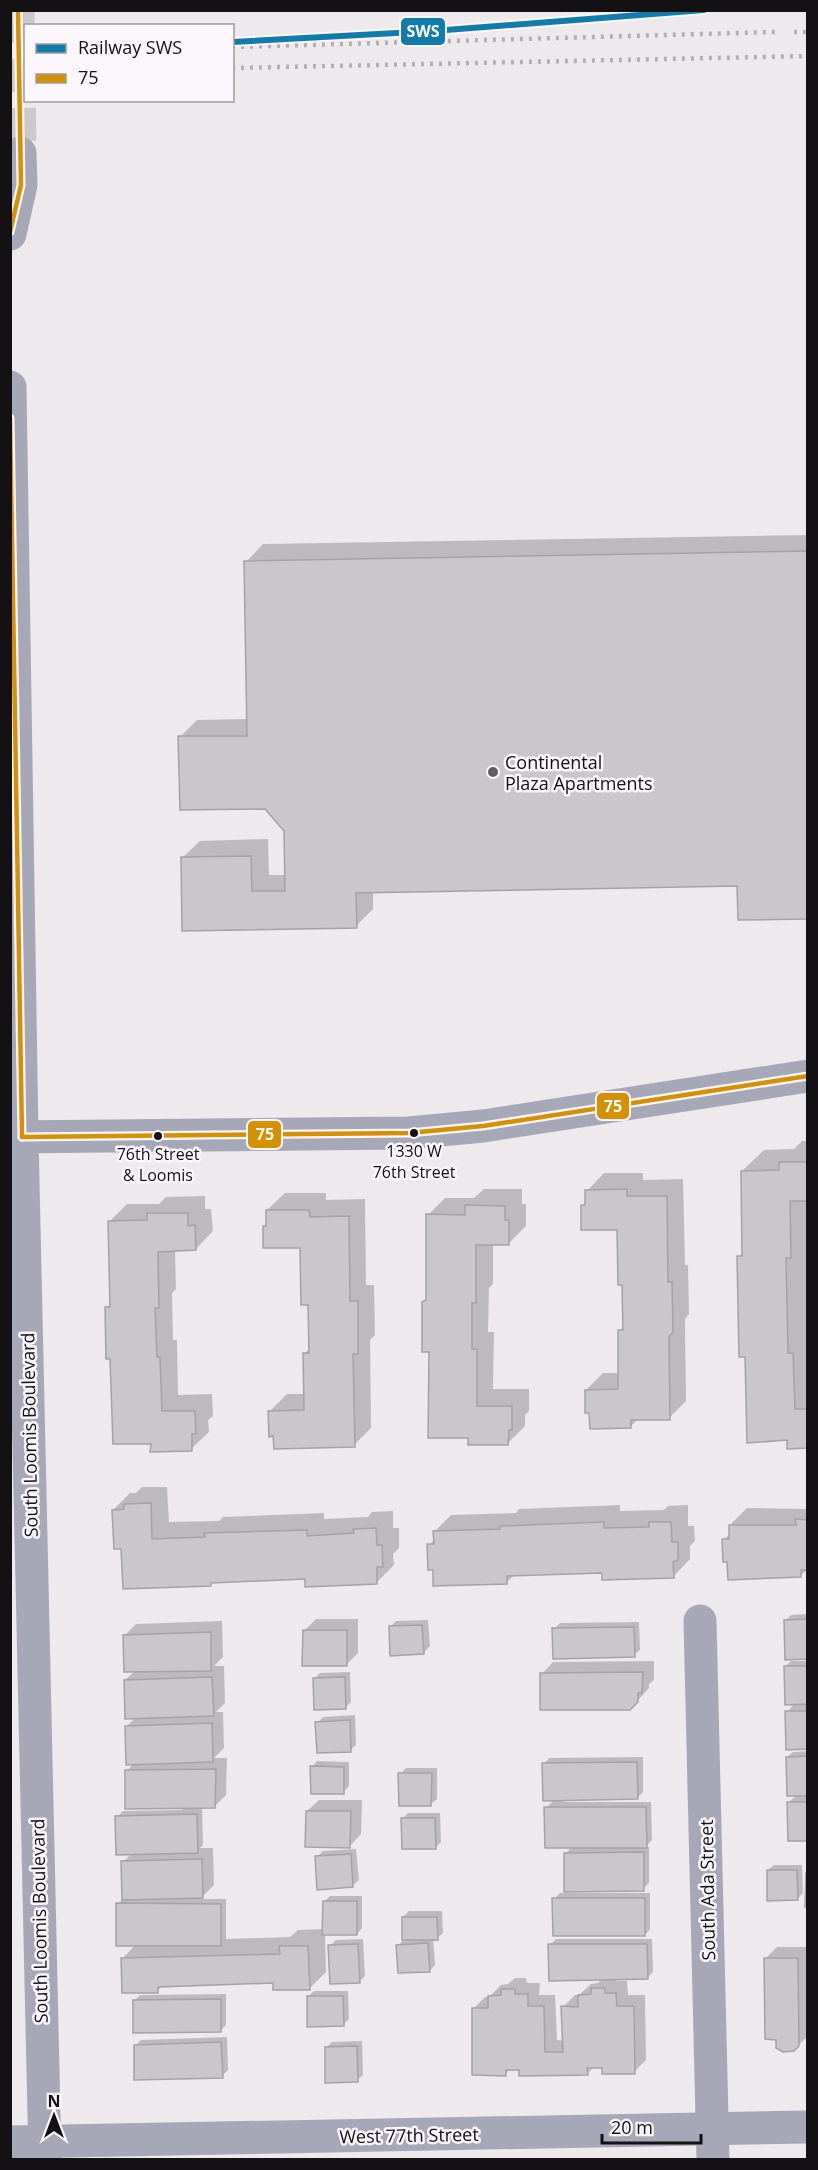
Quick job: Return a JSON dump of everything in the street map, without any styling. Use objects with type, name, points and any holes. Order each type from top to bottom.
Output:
[{"type":"street","points":[[10,234],[21,185],[20,153]]},
{"type":"street","name":"South Loomis Boulevard","points":[[10,387],[16,1137],[44,2151]]},
{"type":"street","points":[[16,1137],[409,1133],[483,1126],[807,1076]]},
{"type":"street","name":"South Ada Street","points":[[700,1621],[713,2144]]},
{"type":"street","name":"West 77th Street","points":[[10,2142],[44,2151],[713,2144],[807,2127]]},
{"type":"building","name":"Continental Plaza Apartments","points":[[808,551],[808,919],[738,920],[737,886],[356,893],[357,928],[182,931],[181,857],[251,856],[252,891],[285,891],[284,831],[265,809],[180,810],[178,736],[247,736],[244,561]]},
{"type":"building","points":[[779,1162],[808,1162],[808,1201],[790,1201],[791,1258],[786,1258],[788,1353],[793,1353],[795,1409],[808,1409],[808,1448],[787,1449],[787,1440],[747,1443],[745,1357],[739,1357],[737,1256],[742,1256],[741,1171],[779,1170]]},
{"type":"building","points":[[627,1189],[627,1196],[667,1196],[668,1282],[672,1282],[673,1332],[669,1337],[670,1420],[631,1420],[631,1428],[590,1429],[589,1413],[585,1413],[585,1390],[618,1389],[618,1330],[623,1330],[622,1285],[618,1285],[617,1230],[581,1230],[581,1205],[585,1205],[585,1190]]},
{"type":"building","points":[[465,1205],[505,1206],[505,1220],[509,1220],[509,1245],[476,1245],[476,1303],[472,1303],[472,1349],[477,1349],[477,1406],[512,1406],[512,1430],[509,1430],[508,1445],[468,1445],[468,1438],[428,1438],[429,1352],[422,1352],[422,1302],[426,1300],[426,1214],[465,1215]]},
{"type":"building","points":[[266,1210],[309,1210],[310,1217],[349,1216],[350,1301],[358,1301],[358,1354],[353,1354],[355,1447],[274,1449],[273,1436],[269,1437],[268,1411],[304,1410],[303,1353],[309,1353],[308,1305],[301,1305],[300,1248],[263,1248]]},
{"type":"building","points":[[147,1213],[188,1213],[188,1226],[195,1225],[196,1250],[158,1252],[159,1308],[155,1308],[162,1411],[195,1411],[196,1434],[192,1434],[192,1451],[150,1452],[151,1444],[113,1444],[110,1359],[106,1359],[105,1307],[110,1307],[108,1221],[147,1220]]},
{"type":"building","points":[[151,1503],[152,1539],[205,1537],[204,1533],[307,1530],[307,1536],[354,1533],[353,1529],[376,1528],[377,1545],[382,1545],[383,1567],[377,1567],[377,1584],[305,1587],[305,1579],[211,1583],[211,1586],[123,1589],[121,1549],[114,1549],[112,1510],[124,1509],[124,1504]]},
{"type":"building","points":[[795,1519],[808,1520],[808,1570],[801,1570],[801,1577],[728,1580],[727,1562],[723,1562],[722,1539],[729,1539],[729,1525],[796,1525]]},
{"type":"building","points":[[604,1522],[604,1528],[649,1527],[649,1522],[671,1522],[672,1542],[678,1542],[678,1560],[673,1562],[674,1578],[602,1580],[602,1573],[507,1576],[507,1584],[433,1586],[433,1570],[428,1570],[427,1544],[434,1544],[433,1531]]},
{"type":"building","points":[[808,1619],[808,1659],[785,1660],[784,1620]]},
{"type":"building","points":[[422,1625],[424,1654],[390,1656],[389,1626]]},
{"type":"building","points":[[634,1627],[635,1657],[553,1659],[552,1628]]},
{"type":"building","points":[[303,1630],[347,1630],[347,1666],[302,1666]]},
{"type":"building","points":[[211,1632],[211,1671],[124,1672],[123,1635]]},
{"type":"building","points":[[784,1666],[808,1666],[808,1704],[785,1705]]},
{"type":"building","points":[[643,1672],[642,1693],[638,1693],[638,1702],[630,1710],[540,1710],[540,1673]]},
{"type":"building","points":[[212,1677],[214,1716],[125,1719],[124,1680]]},
{"type":"building","points":[[345,1677],[346,1709],[314,1710],[313,1678]]},
{"type":"building","points":[[785,1711],[808,1711],[808,1749],[786,1750]]},
{"type":"building","points":[[350,1720],[351,1752],[317,1753],[315,1722]]},
{"type":"building","points":[[212,1723],[213,1762],[126,1765],[125,1726]]},
{"type":"building","points":[[808,1756],[808,1796],[787,1796],[786,1757]]},
{"type":"building","points":[[637,1762],[638,1799],[543,1801],[542,1763]]},
{"type":"building","points":[[310,1766],[344,1767],[344,1794],[311,1794]]},
{"type":"building","points":[[216,1769],[215,1808],[125,1809],[125,1770]]},
{"type":"building","points":[[398,1773],[432,1773],[431,1806],[399,1806]]},
{"type":"building","points":[[787,1802],[808,1802],[808,1841],[788,1841]]},
{"type":"building","points":[[544,1807],[646,1807],[647,1848],[545,1848]]},
{"type":"building","points":[[306,1811],[351,1811],[350,1848],[305,1847]]},
{"type":"building","points":[[197,1814],[198,1853],[116,1855],[115,1816]]},
{"type":"building","points":[[401,1818],[435,1818],[436,1849],[402,1849]]},
{"type":"building","points":[[644,1852],[644,1891],[564,1892],[564,1853]]},
{"type":"building","points":[[351,1854],[353,1887],[317,1890],[315,1856]]},
{"type":"building","points":[[202,1859],[203,1898],[122,1900],[121,1861]]},
{"type":"building","points":[[767,1870],[797,1870],[798,1900],[767,1901]]},
{"type":"building","points":[[806,1873],[808,1873],[808,1907],[805,1907]]},
{"type":"building","points":[[552,1898],[645,1898],[645,1936],[553,1936]]},
{"type":"building","points":[[323,1901],[357,1901],[357,1935],[322,1935]]},
{"type":"building","points":[[116,1903],[221,1904],[221,1946],[116,1946]]},
{"type":"building","points":[[402,1917],[437,1917],[438,1940],[402,1940]]},
{"type":"building","points":[[428,1943],[430,1972],[398,1973],[396,1945]]},
{"type":"building","points":[[358,1944],[360,1983],[330,1984],[328,1945]]},
{"type":"building","points":[[548,1944],[647,1944],[648,1979],[549,1981]]},
{"type":"building","points":[[279,1946],[308,1946],[310,1990],[273,1990],[273,1983],[158,1987],[158,1993],[122,1993],[121,1958],[280,1954]]},
{"type":"building","points":[[764,1958],[798,1958],[799,2046],[794,2051],[783,2052],[776,2048],[776,2040],[765,2039]]},
{"type":"building","points":[[591,1988],[605,1988],[605,1993],[616,1993],[617,2006],[634,2006],[635,2074],[602,2074],[602,2068],[587,2068],[588,2075],[519,2076],[519,2070],[506,2070],[506,2076],[472,2075],[472,2008],[488,2008],[488,1996],[501,1995],[501,1989],[515,1989],[515,1994],[528,1994],[528,2006],[544,2006],[545,2052],[563,2052],[561,2006],[578,2007],[578,1995],[591,1994]]},
{"type":"building","points":[[307,1996],[343,1996],[344,2026],[307,2027]]},
{"type":"building","points":[[221,1999],[221,2032],[133,2033],[133,2000]]},
{"type":"building","points":[[221,2042],[223,2078],[134,2080],[134,2045]]},
{"type":"building","points":[[357,2046],[358,2082],[325,2083],[325,2047]]},
{"type":"tunnel","points":[[18,10],[20,153]]},
{"type":"railway","points":[[234,47],[775,32]]},
{"type":"railway","points":[[794,32],[808,32]]},
{"type":"railway","points":[[234,68],[808,56]]},
{"type":"rail line","name":"SWS","points":[[234,42],[433,31],[704,10]]},
{"type":"transit line","name":"75","points":[[10,232],[21,185],[18,10]]},
{"type":"transit line","name":"75","points":[[10,418],[22,1137]]},
{"type":"transit line","name":"75","points":[[22,1137],[409,1133],[483,1126],[808,1076]]},
{"type":"place","name":"Continental Plaza Apartments","points":[[493,772]]},
{"type":"place","name":"1330 W 76th Street","points":[[414,1133]]},
{"type":"place","name":"76th Street & Loomis","points":[[158,1136]]}]
